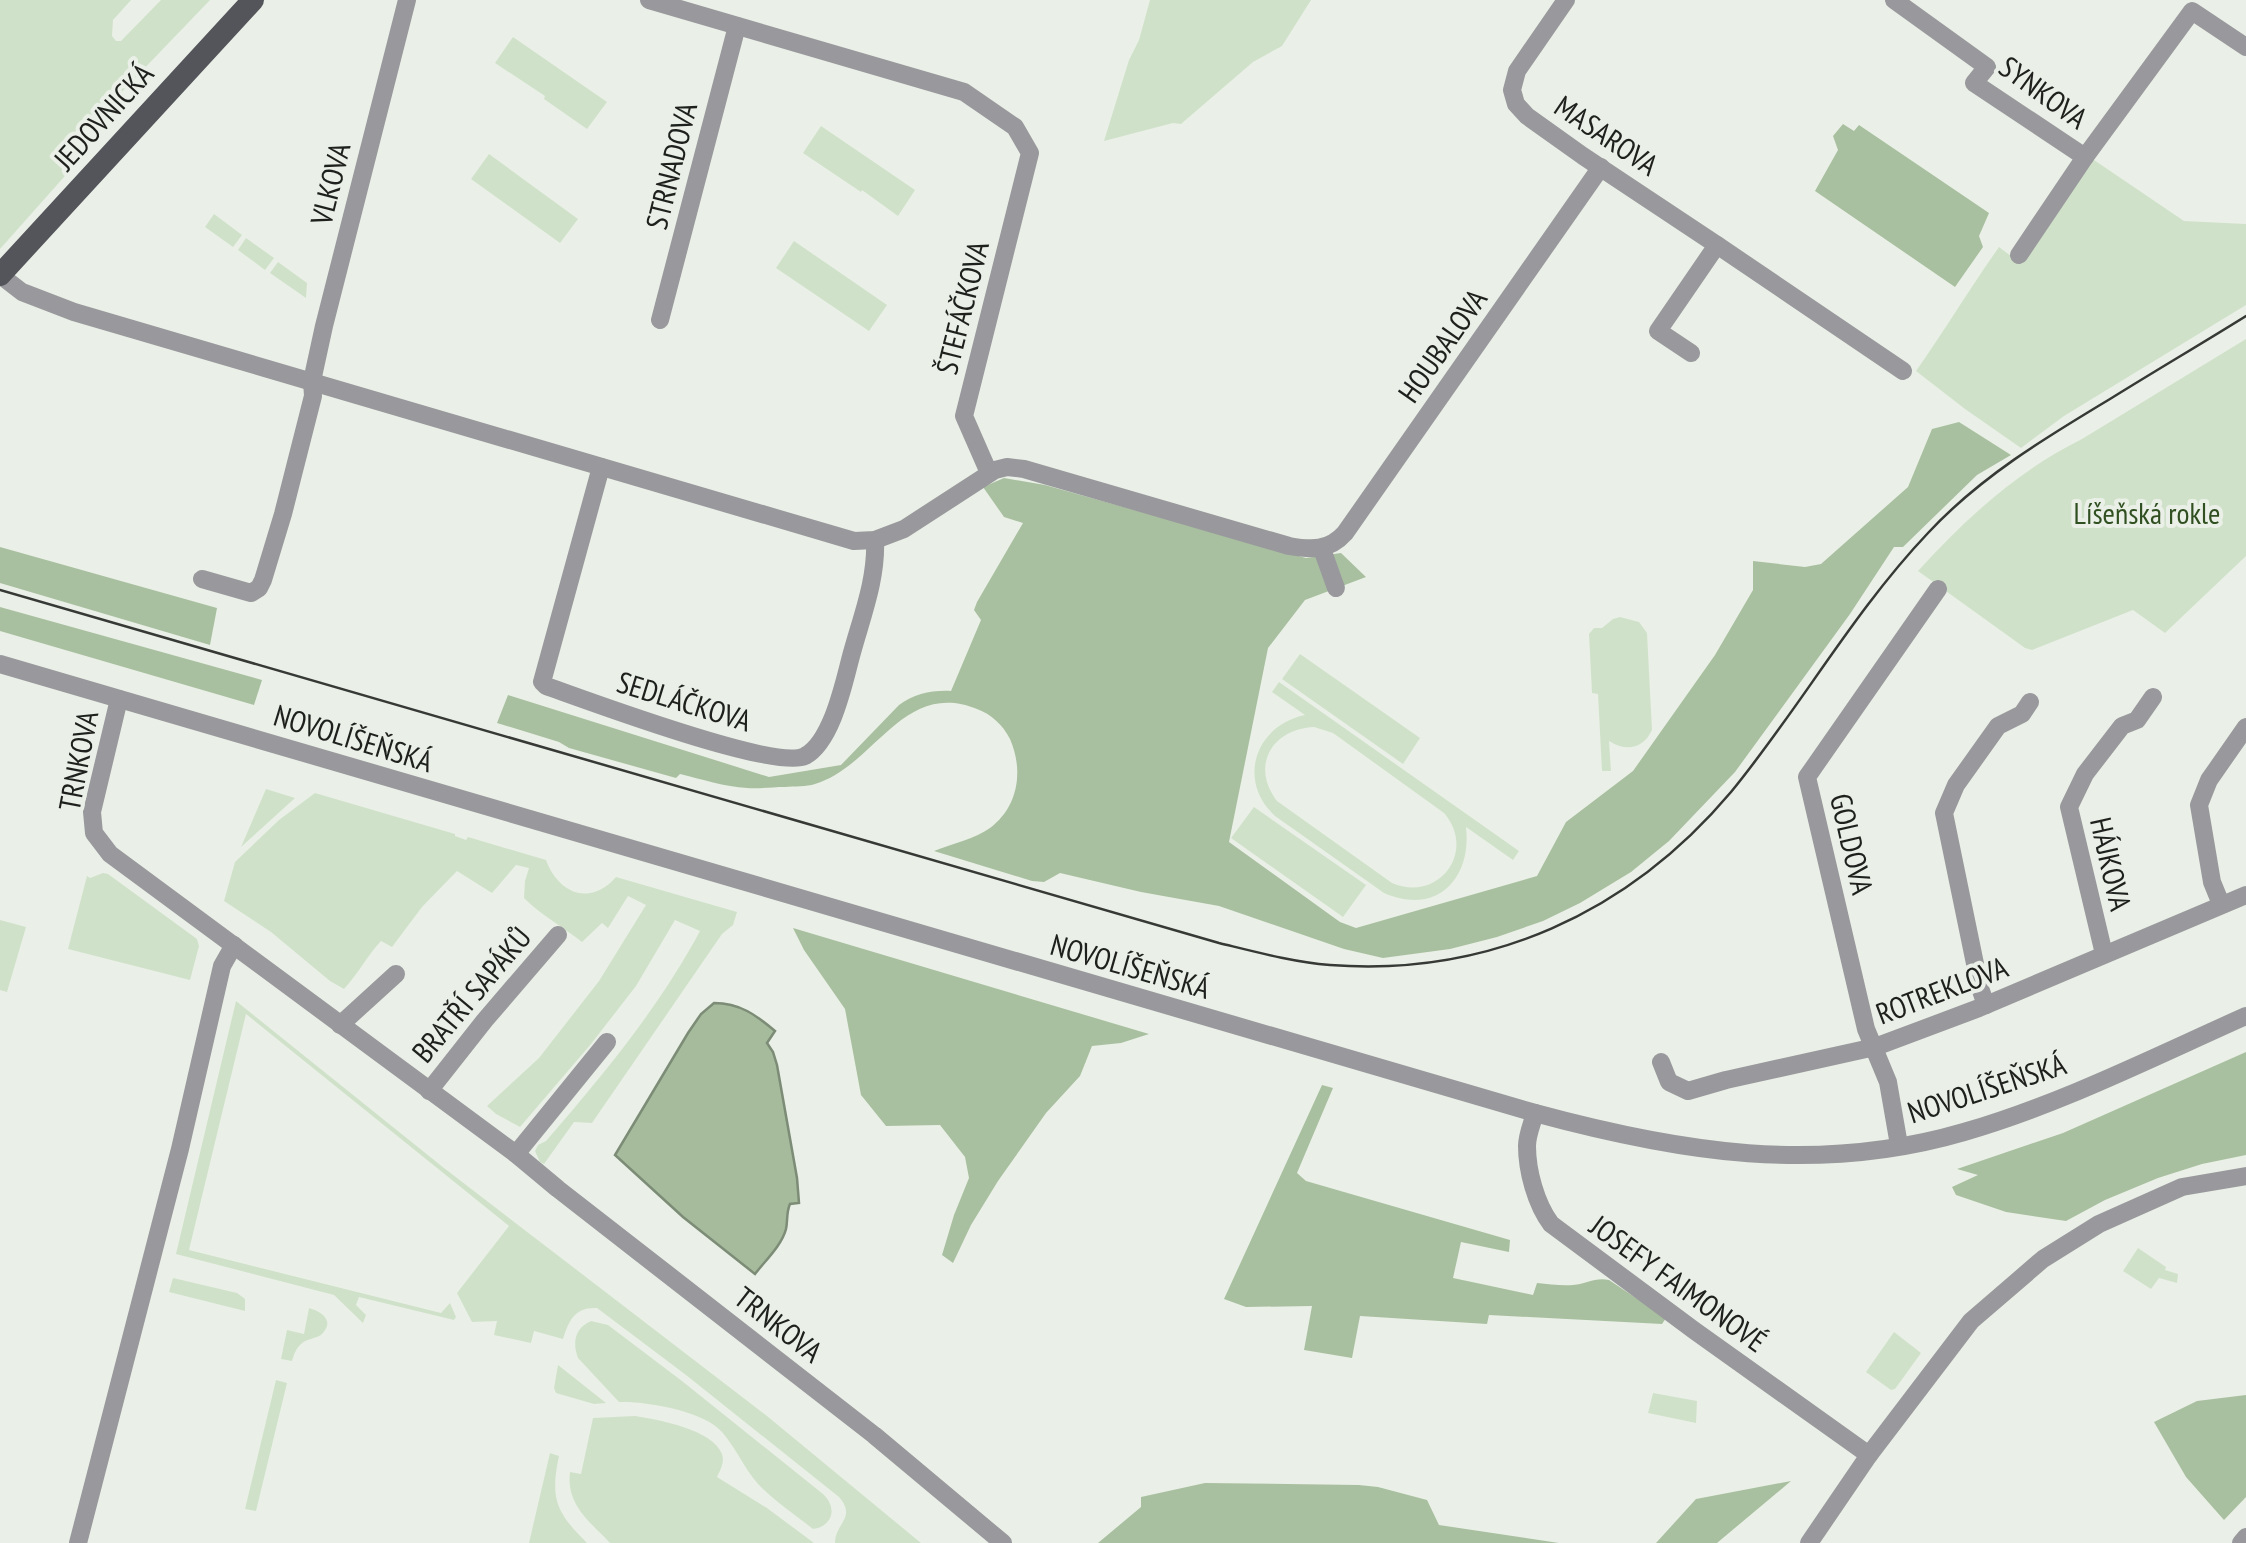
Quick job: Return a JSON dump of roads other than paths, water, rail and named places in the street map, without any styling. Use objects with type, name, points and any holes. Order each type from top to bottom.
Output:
[{"type":"main road","name":"JEDOVNICKÁ","points":[[0,275],[253,0]]},
{"type":"street","name":"VLKOVA","points":[[312,382],[406,0]]},
{"type":"street","points":[[648,0],[737,26]]},
{"type":"street","name":"MASAROVA","points":[[1566,0],[1512,82],[1521,111],[1903,371]]},
{"type":"street","name":"SYNKOVA","points":[[1894,0],[1986,67],[1974,83],[2085,157]]},
{"type":"street","name":"SYNKOVA","points":[[2019,255],[2192,11],[2246,46]]},
{"type":"street","name":"ŠTEFÁČKOVA","points":[[737,26],[964,92],[1014,127],[1030,154],[964,416],[989,473]]},
{"type":"street","name":"STRNADOVA","points":[[660,320],[737,26]]},
{"type":"street","name":"HOUBALOVA","points":[[1322,549],[1344,533],[1601,167]]},
{"type":"street","points":[[1691,353],[1658,331],[1717,245]]},
{"type":"street","points":[[0,275],[22,292],[54,305],[832,536],[874,540],[904,529],[989,473],[1000,468],[1024,469],[1290,546],[1322,549],[1336,588]]},
{"type":"street","points":[[202,578],[251,593],[261,584],[309,413],[312,382]]},
{"type":"street","name":"SEDLÁČKOVA","points":[[601,467],[542,682],[651,723],[766,756],[802,757],[814,748],[830,722],[874,570],[874,540]]},
{"type":"street","name":"GOLDOVA","points":[[1899,1146],[1888,1082],[1866,1029],[1807,777],[1938,589]]},
{"type":"street","name":"NOVOLÍŠEŇSKÁ","points":[[0,664],[1534,1114],[1678,1147],[1812,1155],[1943,1137],[2004,1119],[2075,1091],[2246,1016]]},
{"type":"street","name":"HÁJKOVA","points":[[2104,954],[2069,807],[2085,774],[2122,726],[2137,720],[2153,697]]},
{"type":"street","name":"TRNKOVA","points":[[119,698],[92,812],[94,833],[110,854],[516,1154],[874,1434],[1004,1543]]},
{"type":"street","points":[[1986,1004],[1944,813],[1956,785],[1998,726],[2022,714],[2030,702]]},
{"type":"street","points":[[2221,904],[2212,882],[2199,804],[2208,780],[2246,727]]},
{"type":"street","name":"ROTREKLOVA","points":[[1660,1062],[1668,1082],[1688,1091],[1875,1047],[2246,895]]},
{"type":"street","name":"BRATŘÍ SAPÁKŮ","points":[[429,1091],[558,935]]},
{"type":"street","points":[[78,1543],[180,1149],[222,966],[234,946]]},
{"type":"street","points":[[340,1026],[396,974]]},
{"type":"street","points":[[516,1154],[607,1042]]},
{"type":"street","name":"JOSEFY FAIMONOVÉ","points":[[1534,1114],[1527,1150],[1540,1206],[1550,1224],[1868,1454]]},
{"type":"street","points":[[1809,1543],[1868,1454],[1971,1321],[2043,1259],[2099,1224],[2182,1187],[2246,1176]]},
{"type":"street","points":[[2240,1543],[2246,1537]]},
{"type":"tram line","points":[[0,590],[1219,943],[1330,965],[1389,966],[1445,960],[1500,947],[1552,928],[1601,903],[1648,872],[1691,835],[1731,792],[1875,595],[1948,513],[1991,476],[2038,444],[2246,316]]},
{"type":"park label","name":"Líšeňská rokle","points":[[2147,514]]}]
